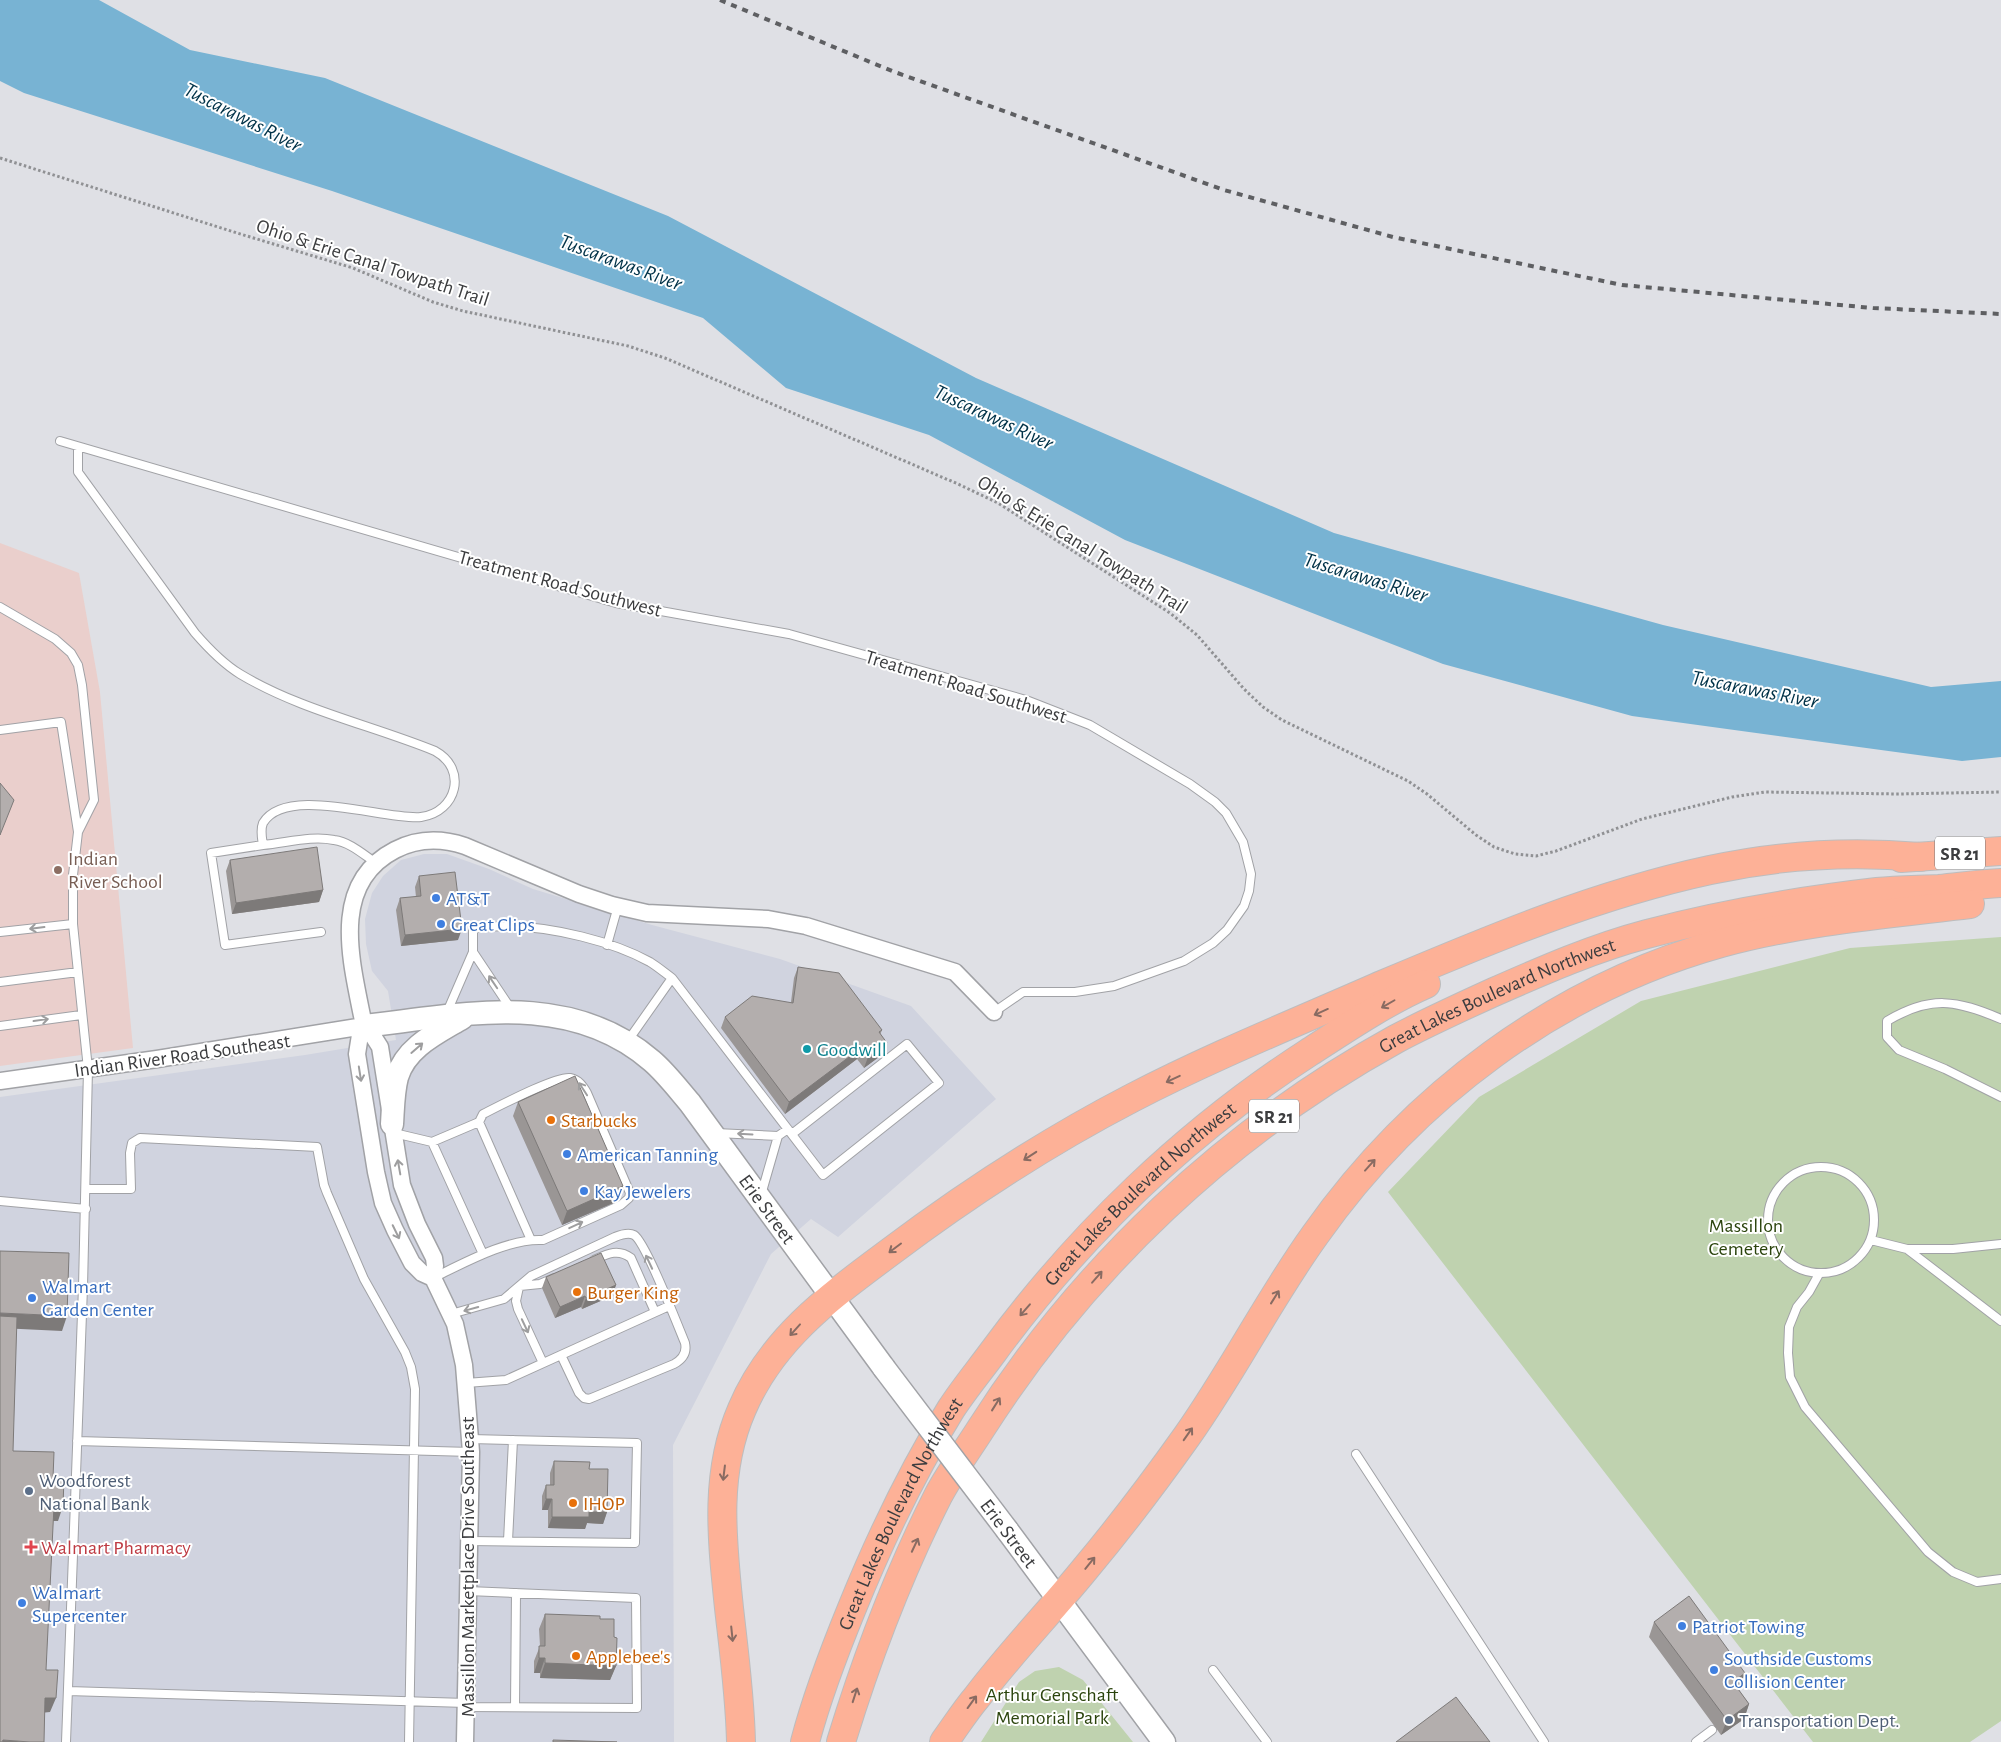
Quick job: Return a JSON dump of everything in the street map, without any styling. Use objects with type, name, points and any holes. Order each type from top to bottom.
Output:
[{"type":"highway","name":"Great Lakes Boulevard Northwest","points":[[805,1742],[831,1660],[877,1547],[924,1454],[952,1407],[1018,1319],[1126,1198],[1168,1160],[1240,1101],[1339,1032],[1417,988],[1523,940],[1576,921],[1646,900],[1713,884],[1809,868],[2001,851]]},
{"type":"highway","points":[[741,1742],[737,1672],[721,1524],[721,1497],[726,1457],[736,1423],[755,1382],[787,1339],[805,1319],[831,1296],[932,1220],[1034,1153],[1131,1098],[1342,1003],[1479,944],[1543,919],[1607,898],[1712,869],[1766,859],[1879,854],[1920,857]]},
{"type":"highway","name":"Great Lakes Boulevard Northwest","points":[[841,1742],[875,1639],[895,1588],[940,1493],[1001,1397],[1068,1309],[1141,1230],[1178,1193],[1271,1118],[1362,1059],[1445,1014],[1542,971],[1635,938],[1757,909],[1807,901],[1880,892],[2001,883]]},
{"type":"highway","points":[[944,1742],[977,1696],[1119,1527],[1177,1450],[1314,1236],[1346,1193],[1373,1162],[1430,1105],[1493,1054],[1533,1026],[1596,990],[1671,958],[1739,939],[1833,920],[2001,900]]},
{"type":"street","name":"Treatment Road Southwest","points":[[364,1026],[353,966],[349,921],[354,896],[368,872],[376,863],[402,846],[432,839],[449,841],[579,894],[647,913],[768,920],[806,926],[955,972],[994,1012]]},
{"type":"street","name":"Erie Street","points":[[364,1026],[467,1015],[513,1012],[540,1013],[568,1018],[599,1029],[638,1050],[662,1071],[712,1132],[884,1368],[1164,1742]]},
{"type":"street","points":[[392,1128],[396,1083],[403,1064],[410,1054],[422,1043],[467,1015]]},
{"type":"street","name":"Indian River Road Southeast","points":[[0,1081],[364,1026]]},
{"type":"street","name":"Massillon Marketplace Drive Southeast","points":[[364,1026],[380,1047],[402,1185],[409,1206],[434,1258],[433,1278],[451,1314],[461,1346],[471,1445],[465,1742]]},
{"type":"street","name":"Massillon Marketplace Drive Southeast","points":[[364,1026],[358,1045],[358,1059],[380,1189],[388,1216],[412,1263],[422,1273],[433,1278]]},
{"type":"lane","name":"Treatment Road Southwest","points":[[60,442],[616,603],[789,634],[1026,700],[1090,725],[1190,784],[1215,802],[1226,813],[1243,842],[1251,874],[1249,891],[1244,906],[1214,943],[1184,960],[1114,986],[1075,992],[1023,992],[994,1012]]},
{"type":"lane","points":[[78,446],[78,472],[194,633],[217,657],[238,673],[294,700],[435,751],[446,759],[453,770],[454,788],[450,798],[441,808],[428,815],[409,816],[337,806],[287,808],[272,814],[263,824],[261,831],[263,846]]},
{"type":"lane","points":[[0,607],[55,639],[71,654],[78,664],[82,685],[94,800],[78,832]]},
{"type":"lane","points":[[0,730],[61,722],[78,832],[73,875],[73,924],[88,1069],[86,1209],[66,1742]]},
{"type":"lane","points":[[321,932],[225,945],[211,854],[317,838],[336,840],[350,845],[376,863]]},
{"type":"lane","points":[[607,945],[618,906]]},
{"type":"lane","points":[[0,932],[73,924]]},
{"type":"lane","points":[[445,1017],[473,952],[473,928],[508,926],[554,932],[582,937],[628,952],[652,963],[672,978],[790,1131],[823,1175],[939,1083],[907,1044],[790,1131],[778,1136],[712,1132]]},
{"type":"lane","points":[[473,952],[513,1012]]},
{"type":"lane","points":[[0,982],[78,972]]},
{"type":"lane","points":[[626,1043],[672,978]]},
{"type":"lane","points":[[2001,1019],[1962,1004],[1929,1003],[1905,1010],[1887,1021],[1887,1037],[1900,1050],[1954,1073],[2001,1097]]},
{"type":"lane","points":[[0,1026],[81,1015]]},
{"type":"lane","points":[[392,1128],[432,1142],[479,1122],[483,1114],[557,1080],[573,1079],[581,1084],[587,1093],[626,1182],[630,1197],[621,1204],[543,1240],[530,1240],[483,1254],[433,1278]]},
{"type":"lane","points":[[479,1122],[530,1240]]},
{"type":"lane","points":[[760,1197],[778,1136]]},
{"type":"lane","points":[[86,1189],[131,1190],[130,1153],[132,1143],[140,1138],[317,1147],[324,1185],[364,1279],[403,1349],[411,1367],[415,1389],[409,1742]]},
{"type":"lane","points":[[432,1142],[483,1254]]},
{"type":"lane","points":[[1818,1166],[1836,1168],[1852,1175],[1865,1188],[1873,1204],[1875,1222],[1871,1240],[1863,1254],[1850,1265],[1835,1272],[1819,1274],[1801,1270],[1786,1260],[1774,1246],[1768,1229],[1768,1211],[1774,1194],[1785,1180],[1800,1170],[1818,1166]]},
{"type":"lane","points":[[0,1201],[86,1209]]},
{"type":"lane","points":[[451,1314],[504,1299],[531,1276],[608,1240],[624,1234],[631,1234],[640,1242],[669,1306],[686,1346],[684,1356],[674,1364],[589,1399],[584,1398],[579,1393],[562,1355]]},
{"type":"lane","points":[[1871,1240],[1907,1249],[1953,1249],[2001,1244]]},
{"type":"lane","points":[[1907,1249],[2001,1321]]},
{"type":"lane","points":[[582,1265],[611,1252],[619,1252],[627,1256],[635,1266],[655,1312]]},
{"type":"lane","points":[[520,1286],[540,1284],[565,1273]]},
{"type":"lane","points":[[1819,1274],[1810,1292],[1797,1308],[1788,1327],[1790,1377],[1805,1407],[1928,1552],[1953,1572],[1977,1582],[2001,1579]]},
{"type":"lane","points":[[520,1286],[516,1300],[518,1309],[543,1363]]},
{"type":"lane","points":[[466,1383],[506,1380],[669,1306]]},
{"type":"lane","points":[[77,1441],[414,1451],[513,1440],[637,1443],[635,1543],[469,1541]]},
{"type":"lane","points":[[508,1541],[513,1440]]},
{"type":"lane","points":[[1356,1454],[1544,1742]]},
{"type":"lane","points":[[68,1690],[411,1701],[515,1707],[636,1708],[636,1598],[468,1591]]},
{"type":"lane","points":[[515,1707],[516,1593]]},
{"type":"lane","points":[[1212,1670],[1267,1742]]},
{"type":"lane","points":[[1696,1742],[1712,1730]]},
{"type":"path","name":"Ohio & Erie Canal Towpath Trail","points":[[0,158],[353,268],[433,302],[463,311],[628,346],[665,358],[958,484],[998,503],[1170,613],[1197,635],[1244,689],[1263,707],[1282,720],[1408,781],[1427,794],[1476,835],[1494,847],[1514,854],[1536,856],[1556,851],[1642,819],[1732,797],[1765,792],[1801,791],[1898,794],[2001,792]]},
{"type":"shaded area","name":"Indian River School","points":[[0,543],[79,573],[100,692],[133,1048],[0,1066]]},
{"type":"shaded area","points":[[424,854],[447,854],[489,869],[533,889],[652,925],[780,959],[911,1006],[996,1099],[838,1237],[811,1219],[771,1254],[673,1445],[674,1742],[0,1742],[0,1097],[305,1055],[396,1040],[388,991],[372,971],[366,944],[365,919],[372,893],[383,876],[401,860]]},
{"type":"green space","name":"Massillon Cemetery","points":[[2001,937],[2001,1721],[1970,1742],[1813,1742],[1388,1192],[1479,1097],[1641,1001],[1850,948]]},
{"type":"green space","name":"Arthur Genschaft Memorial Park","points":[[1059,1667],[1083,1680],[1133,1742],[981,1742],[1019,1682],[1035,1671]]},
{"type":"water","name":"Tuscarawas River","points":[[0,0],[99,0],[190,50],[325,78],[668,216],[976,378],[1334,533],[1663,625],[1931,687],[2001,681],[2001,757],[1962,761],[1632,716],[1443,664],[1125,540],[929,435],[786,388],[703,318],[332,191],[24,93],[0,81]]},
{"type":"building","points":[[0,783],[14,800],[0,835]]},
{"type":"building","points":[[317,847],[323,890],[236,903],[230,860]]},
{"type":"building","points":[[455,872],[462,929],[405,935],[400,898],[421,896],[419,876]]},
{"type":"building","name":"Goodwill","points":[[798,967],[839,973],[882,1030],[879,1032],[887,1043],[868,1057],[861,1048],[789,1102],[725,1017],[752,996],[793,1003]]},
{"type":"building","points":[[575,1076],[623,1186],[567,1211],[518,1102]]},
{"type":"building","name":"Walmart Garden Center","points":[[0,1251],[69,1253],[67,1316],[0,1313]]},
{"type":"building","name":"Burger King","points":[[601,1253],[616,1285],[560,1307],[546,1277]]},
{"type":"building","name":"Walmart Supercenter","points":[[0,1316],[17,1317],[13,1451],[54,1452],[53,1478],[64,1478],[63,1506],[54,1506],[46,1670],[58,1670],[56,1698],[45,1698],[44,1742],[3,1740],[0,1742]]},
{"type":"building","name":"IHOP","points":[[554,1461],[590,1462],[589,1469],[608,1469],[607,1512],[589,1512],[589,1517],[552,1517],[552,1499],[546,1499],[546,1485],[554,1485]]},
{"type":"building","points":[[1689,1596],[1745,1673],[1733,1682],[1749,1704],[1727,1720],[1654,1622]]},
{"type":"building","name":"Applebee's","points":[[545,1614],[600,1616],[600,1619],[614,1619],[614,1637],[617,1638],[616,1666],[545,1663],[545,1658],[539,1658],[539,1646],[545,1646]]},
{"type":"building","points":[[1456,1697],[1490,1742],[1396,1742]]},
{"type":"building","points":[[553,1740],[617,1742],[553,1742]]},
{"type":"railway","points":[[720,0],[892,71],[1224,190],[1393,237],[1622,285],[1873,308],[2001,314]]},
{"type":"place","name":"Indian River School","points":[[58,870]]},
{"type":"place","name":"AT&T","points":[[436,898]]},
{"type":"place","name":"Great Clips","points":[[441,924]]},
{"type":"place","name":"Goodwill","points":[[807,1049]]},
{"type":"place","name":"Starbucks","points":[[551,1120]]},
{"type":"place","name":"American Tanning","points":[[567,1154]]},
{"type":"place","name":"Kay Jewelers","points":[[584,1191]]},
{"type":"place","name":"Burger King","points":[[577,1292]]},
{"type":"place","name":"Walmart Garden Center","points":[[32,1298]]},
{"type":"place","name":"Woodforest National Bank","points":[[29,1491]]},
{"type":"place","name":"IHOP","points":[[573,1503]]},
{"type":"place","name":"Walmart Pharmacy","points":[[31,1547]]},
{"type":"place","name":"Walmart Supercenter","points":[[22,1603]]},
{"type":"place","name":"Patriot Towing","points":[[1682,1626]]},
{"type":"place","name":"Applebee's","points":[[576,1656]]},
{"type":"place","name":"Southside Customs Collision Center","points":[[1714,1670]]},
{"type":"place","name":"Transportation Dept.","points":[[1729,1720]]}]
